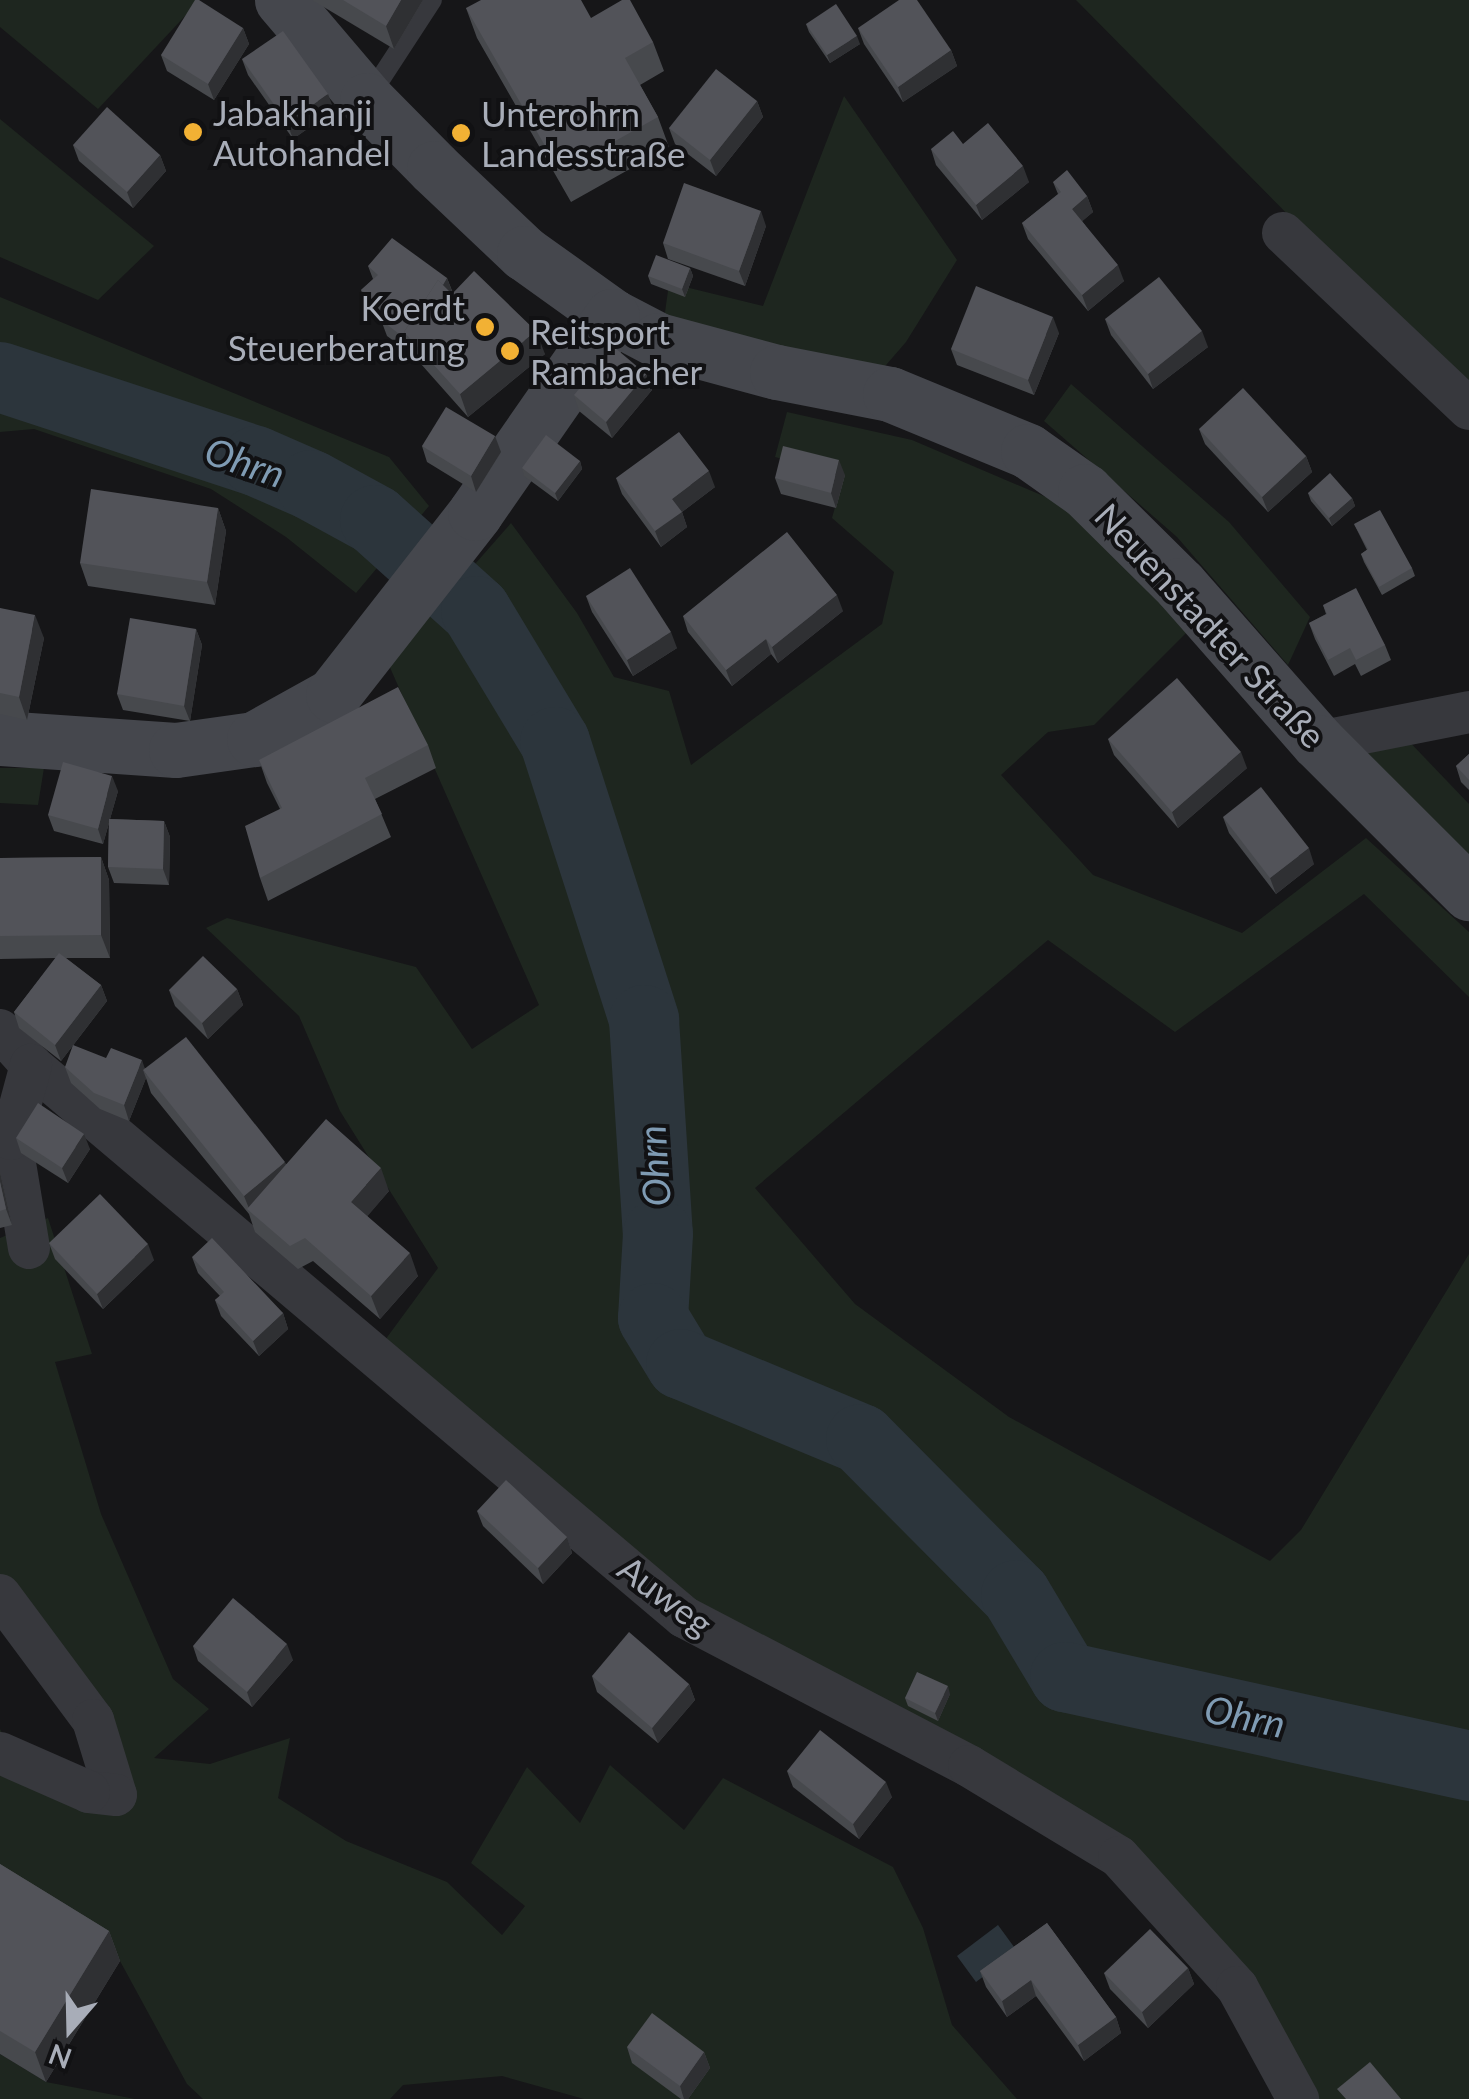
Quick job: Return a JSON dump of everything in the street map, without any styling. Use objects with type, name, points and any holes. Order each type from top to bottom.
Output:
[{"type":"main road","name":"Neuenstadter Straße","points":[[282,0],[367,100],[524,253],[612,316],[658,340],[778,372],[890,394],[1028,451],[1085,491],[1130,533],[1318,742],[1469,893]]},
{"type":"main road","points":[[0,738],[176,750],[254,739],[333,695],[475,513],[612,316]]},
{"type":"street","points":[[1283,233],[1469,408]]},
{"type":"street","points":[[1318,742],[1469,712]]},
{"type":"street","name":"Auweg","points":[[0,1030],[31,1065],[684,1617],[969,1766],[1118,1857],[1237,1987],[1298,2099]]},
{"type":"street","points":[[29,1248],[11,1139],[31,1065]]},
{"type":"street","points":[[0,1595],[93,1720],[116,1795],[89,1792],[0,1753]]},
{"type":"lane","points":[[367,100],[432,0]]},
{"type":"shaded area","points":[[0,0],[200,0],[98,109],[0,27]]},
{"type":"shaded area","points":[[1076,0],[1469,0],[1469,396],[1461,390]]},
{"type":"shaded area","points":[[844,96],[957,260],[906,342],[880,372],[664,320],[669,283],[763,306]]},
{"type":"shaded area","points":[[0,119],[154,246],[98,300],[0,257]]},
{"type":"shaded area","points":[[0,297],[389,457],[429,506],[356,593],[286,537],[211,489],[34,429],[0,432]]},
{"type":"shaded area","points":[[1071,384],[1229,522],[1310,617],[1288,665],[1177,537],[1044,421]]},
{"type":"shaded area","points":[[787,412],[912,440],[1067,506],[1188,631],[1094,725],[1048,732],[1001,775],[1093,875],[1242,933],[1366,838],[1469,932],[1469,997],[1364,894],[1175,1032],[1048,940],[755,1188],[855,1304],[1009,1417],[1270,1561],[1301,1530],[1469,1254],[1469,2099],[1298,2099],[1119,1857],[684,1617],[374,1355],[438,1268],[340,1111],[299,1016],[206,928],[227,918],[416,967],[472,1049],[539,1005],[388,663],[511,523],[577,613],[614,677],[669,691],[691,765],[882,624],[894,572],[832,518],[844,475],[775,457]]},
{"type":"shaded area","points":[[1402,734],[1469,804],[1469,861],[1362,747]]},
{"type":"shaded area","points":[[0,768],[44,768],[38,805],[0,803]]},
{"type":"shaded area","points":[[48,1218],[92,1354],[55,1362],[101,1514],[173,1679],[209,1709],[154,1758],[210,1764],[290,1738],[278,1798],[346,1841],[447,1882],[502,1935],[525,1906],[471,1863],[527,1767],[580,1823],[610,1765],[684,1830],[723,1778],[893,1867],[923,1928],[952,2025],[1017,2099],[584,2099],[502,2076],[403,2085],[390,2099],[203,2099],[187,2084],[120,1961],[0,1887],[0,1729],[17,1762],[115,1795],[0,1595],[0,1238]]},
{"type":"shaded area","points":[[998,1925],[1017,1951],[976,1982],[957,1956]]},
{"type":"shaded area","points":[[0,2054],[46,2082],[135,2099],[0,2099]]},
{"type":"building","points":[[195,0],[243,28],[208,84],[161,55]]},
{"type":"building","points":[[343,0],[401,0],[386,26]]},
{"type":"building","points":[[481,0],[581,0],[591,18],[622,0],[630,0],[653,42],[625,58],[658,117],[560,172],[466,8]]},
{"type":"building","points":[[899,0],[917,0],[951,50],[898,87],[858,28]]},
{"type":"building","points":[[836,4],[857,36],[827,55],[806,24]]},
{"type":"building","points":[[283,31],[328,94],[287,123],[242,59]]},
{"type":"building","points":[[716,69],[757,101],[710,160],[669,128]]},
{"type":"building","points":[[107,107],[160,155],[127,192],[73,145]]},
{"type":"building","points":[[988,123],[1023,166],[976,205],[931,149],[953,131],[963,144]]},
{"type":"building","points":[[1067,170],[1087,196],[1072,209],[1118,265],[1082,295],[1022,223],[1061,192],[1053,182]]},
{"type":"building","points":[[684,183],[761,211],[739,271],[663,243]]},
{"type":"building","points":[[392,238],[447,278],[443,285],[438,280],[404,332],[407,340],[381,320],[389,312],[361,290],[378,275],[368,266]]},
{"type":"building","points":[[656,255],[690,268],[682,289],[648,276]]},
{"type":"building","points":[[474,271],[536,331],[460,394],[404,332],[438,280],[452,294]]},
{"type":"building","points":[[1159,277],[1202,331],[1148,374],[1105,319]]},
{"type":"building","points":[[976,286],[1053,317],[1028,380],[951,349]]},
{"type":"building","points":[[614,347],[646,374],[606,422],[574,395]]},
{"type":"building","points":[[1243,388],[1306,456],[1262,497],[1199,429]]},
{"type":"building","points":[[446,407],[495,436],[471,476],[422,446]]},
{"type":"building","points":[[679,432],[709,471],[672,499],[682,512],[655,531],[616,478]]},
{"type":"building","points":[[546,435],[580,461],[555,493],[522,468]]},
{"type":"building","points":[[783,446],[839,460],[831,493],[775,478]]},
{"type":"building","points":[[1330,473],[1352,498],[1329,518],[1308,493]]},
{"type":"building","points":[[91,489],[218,508],[207,582],[80,563]]},
{"type":"building","points":[[1380,510],[1412,568],[1379,587],[1361,554],[1368,549],[1354,524]]},
{"type":"building","points":[[787,532],[837,595],[772,647],[766,639],[726,670],[683,616]]},
{"type":"building","points":[[630,568],[671,632],[627,660],[586,596]]},
{"type":"building","points":[[1356,588],[1385,645],[1356,660],[1350,648],[1328,660],[1309,623],[1327,614],[1323,605]]},
{"type":"building","points":[[0,608],[35,615],[19,697],[0,693]]},
{"type":"building","points":[[130,618],[196,629],[184,706],[117,694]]},
{"type":"building","points":[[1177,678],[1241,752],[1172,812],[1108,739]]},
{"type":"building","points":[[398,687],[428,745],[365,778],[382,814],[260,878],[245,826],[282,808],[259,760]]},
{"type":"building","points":[[1469,754],[1469,780],[1456,766]]},
{"type":"building","points":[[63,762],[112,776],[98,829],[48,815]]},
{"type":"building","points":[[1261,787],[1309,848],[1270,878],[1223,817]]},
{"type":"building","points":[[109,819],[164,821],[163,869],[108,867]]},
{"type":"building","points":[[101,857],[101,935],[0,936],[0,858]]},
{"type":"building","points":[[59,953],[101,985],[55,1045],[14,1012]]},
{"type":"building","points":[[203,956],[237,989],[202,1023],[169,990]]},
{"type":"building","points":[[186,1037],[285,1162],[244,1196],[143,1070]]},
{"type":"building","points":[[73,1045],[106,1058],[111,1048],[142,1060],[124,1105],[94,1093],[65,1067]]},
{"type":"building","points":[[38,1103],[84,1134],[62,1168],[16,1138]]},
{"type":"building","points":[[326,1119],[381,1168],[351,1202],[410,1253],[371,1296],[305,1238],[290,1246],[247,1209]]},
{"type":"building","points":[[0,1182],[6,1209],[0,1211]]},
{"type":"building","points":[[100,1194],[148,1244],[97,1294],[49,1243]]},
{"type":"building","points":[[212,1238],[283,1313],[253,1341],[215,1300],[224,1292],[192,1257]]},
{"type":"building","points":[[506,1480],[567,1537],[538,1568],[477,1511]]},
{"type":"building","points":[[233,1598],[287,1644],[247,1692],[193,1646]]},
{"type":"building","points":[[629,1632],[689,1684],[652,1728],[592,1676]]},
{"type":"building","points":[[917,1672],[948,1686],[935,1713],[905,1698]]},
{"type":"building","points":[[820,1730],[886,1782],[853,1824],[787,1771]]},
{"type":"building","points":[[0,1864],[109,1931],[35,2052],[0,2031]]},
{"type":"building","points":[[1047,1923],[1116,2017],[1078,2045],[1031,1980],[1002,2001],[980,1971]]},
{"type":"building","points":[[1150,1929],[1188,1968],[1142,2012],[1104,1973]]},
{"type":"building","points":[[652,2013],[704,2052],[680,2086],[627,2047]]},
{"type":"building","points":[[1370,2062],[1401,2099],[1346,2099],[1337,2089]]},
{"type":"waterway","name":"Ohrn","points":[[0,377],[256,461],[311,485],[375,520],[476,611],[555,742],[644,1020],[658,1234],[653,1318],[681,1364],[861,1439],[1016,1595],[1065,1677],[1469,1766]]},
{"type":"place","name":"Jabakhanji Autohandel","points":[[193,132]]},
{"type":"place","name":"Unterohrn Landesstraße","points":[[461,133]]},
{"type":"place","name":"Koerdt Steuerberatung","points":[[485,327]]},
{"type":"place","name":"Reitsport Rambacher","points":[[510,351]]}]
